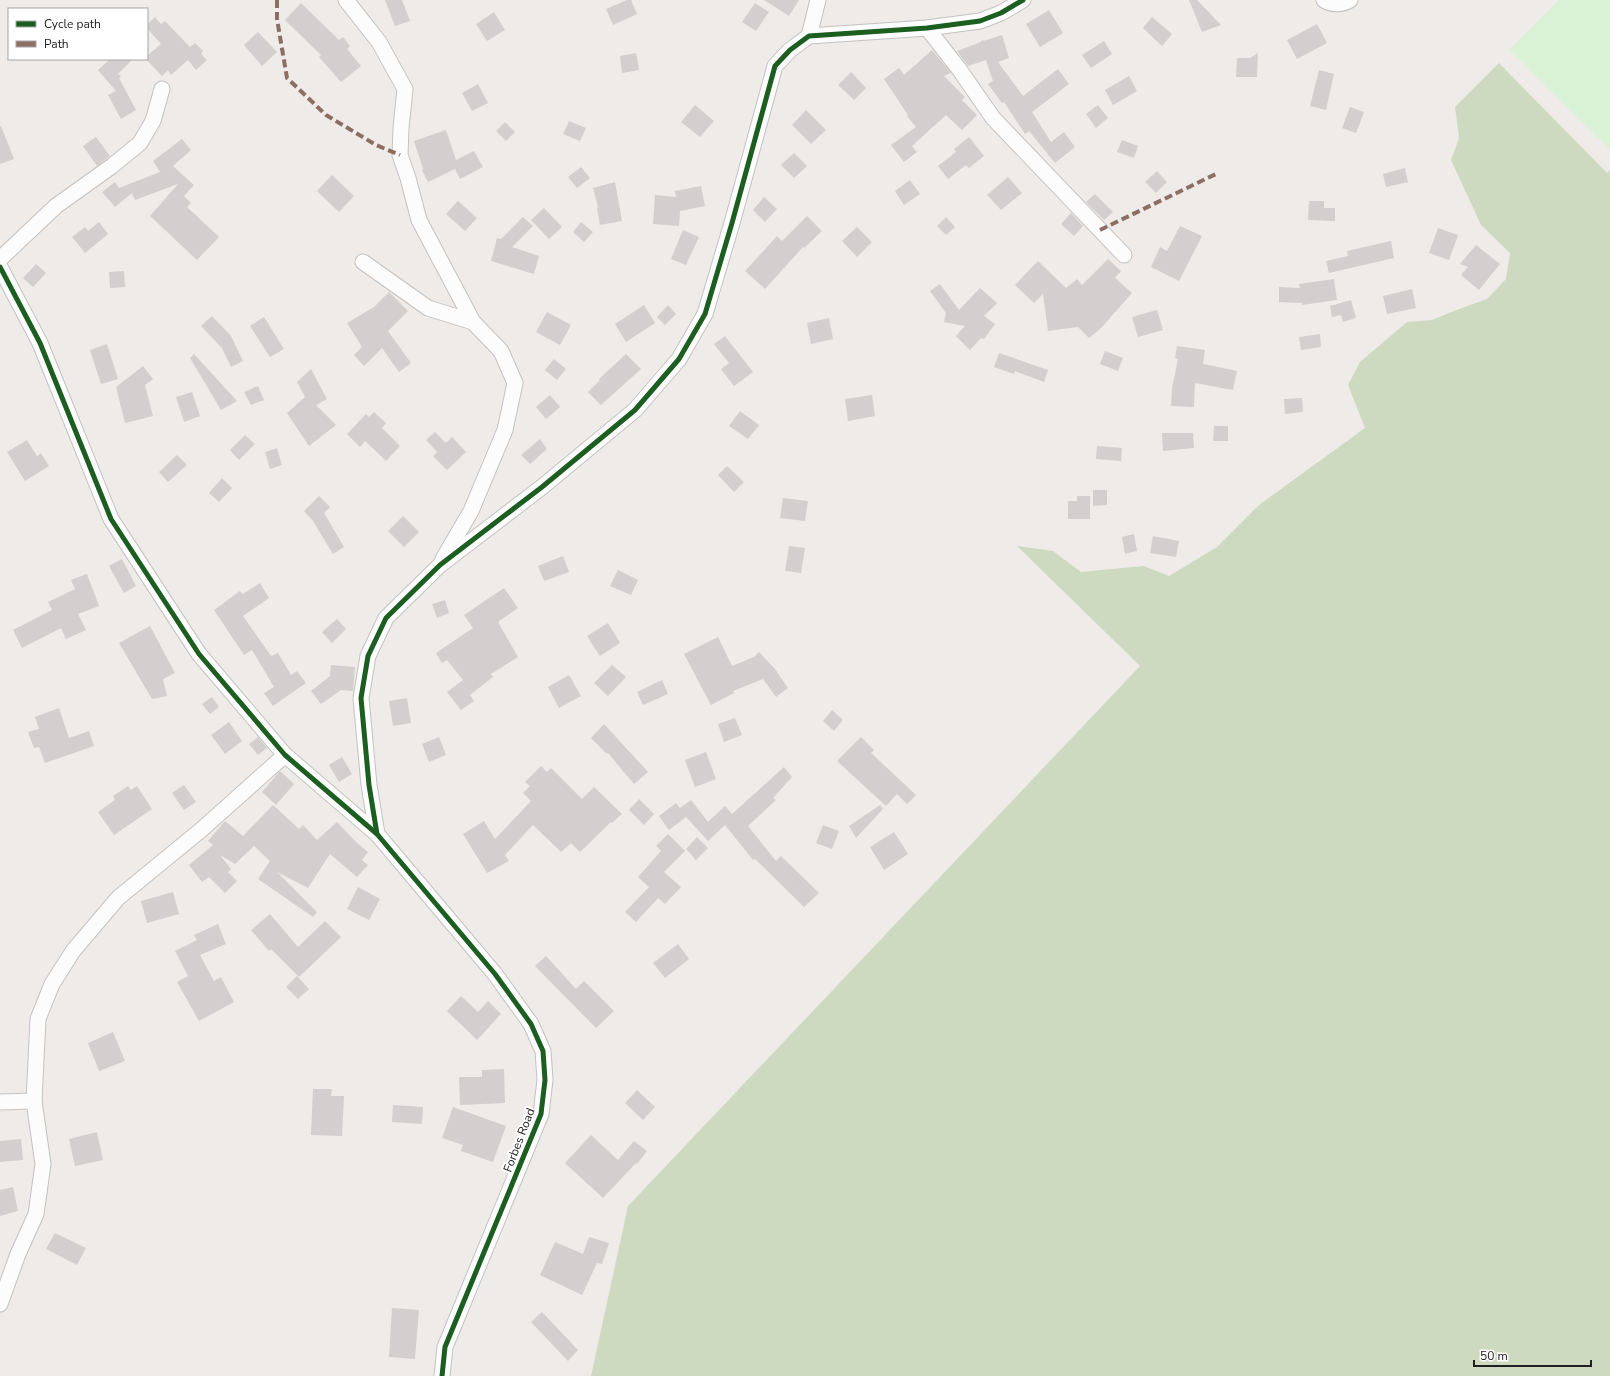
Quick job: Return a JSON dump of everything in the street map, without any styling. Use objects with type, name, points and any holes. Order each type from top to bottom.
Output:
[{"type":"street","points":[[346,0],[379,42],[405,89],[400,155],[408,178],[419,220],[473,322],[501,351],[515,383],[505,430],[471,511],[440,565]]},
{"type":"street","points":[[809,36],[818,0]]},
{"type":"street","points":[[377,834],[369,785],[361,698],[368,656],[386,618],[440,565],[542,487],[635,410],[679,359],[705,314],[732,223],[775,66],[790,50],[809,36],[927,28],[980,21],[1001,13],[1024,0]]},
{"type":"street","points":[[1324,0],[1330,4],[1346,3],[1350,0]]},
{"type":"street","points":[[927,28],[959,69],[993,118],[1124,255]]},
{"type":"street","points":[[0,259],[56,206],[112,166],[140,143],[153,121],[162,89]]},
{"type":"street","points":[[363,262],[428,308],[473,322]]},
{"type":"street","name":"Forbes Road","points":[[0,267],[5,289],[40,343],[112,519],[199,654],[285,754],[377,834],[495,974],[531,1024],[543,1051],[545,1080],[541,1114],[445,1347],[442,1376]]},
{"type":"street","points":[[0,1304],[18,1254],[36,1214],[43,1164],[34,1102],[38,1019],[52,984],[73,951],[118,898],[201,830],[285,754]]},
{"type":"street","points":[[0,1102],[34,1102]]},
{"type":"green space","points":[[1559,0],[1610,0],[1610,149],[1509,50]]},
{"type":"green space","points":[[1499,63],[1607,173],[1610,170],[1610,1376],[591,1376],[628,1206],[1140,666],[1017,546],[1053,551],[1081,572],[1144,566],[1169,576],[1217,547],[1259,505],[1365,428],[1348,385],[1360,362],[1407,322],[1432,320],[1487,299],[1506,279],[1510,253],[1481,225],[1451,160],[1459,138],[1455,107]]},
{"type":"building","points":[[385,0],[402,0],[410,21],[395,26]]},
{"type":"building","points":[[627,0],[631,0],[637,14],[613,25],[606,9]]},
{"type":"building","points":[[764,0],[799,0],[789,16]]},
{"type":"building","points":[[1189,0],[1197,0],[1221,25],[1202,32]]},
{"type":"building","points":[[301,3],[339,40],[343,37],[350,46],[347,49],[361,66],[341,82],[319,57],[321,55],[285,20]]},
{"type":"building","points":[[755,3],[769,12],[756,31],[742,22]]},
{"type":"building","points":[[1049,10],[1063,33],[1040,47],[1026,24]]},
{"type":"building","points":[[494,12],[505,30],[487,41],[476,24]]},
{"type":"building","points":[[155,17],[161,24],[165,21],[190,47],[195,43],[203,51],[201,54],[207,60],[196,70],[188,60],[171,75],[168,70],[162,76],[147,60],[148,55],[161,44],[148,29],[148,24]]},
{"type":"building","points":[[1152,17],[1172,34],[1162,46],[1143,28]]},
{"type":"building","points":[[1317,24],[1327,43],[1297,59],[1287,40]]},
{"type":"building","points":[[258,32],[277,52],[262,66],[244,45]]},
{"type":"building","points":[[1002,35],[1009,58],[998,62],[1023,96],[1058,69],[1069,84],[1032,112],[1051,142],[1064,132],[1075,147],[1055,163],[1029,131],[1025,134],[1004,102],[1002,103],[988,84],[993,81],[986,60],[968,66],[957,51],[981,42],[982,40],[983,41]]},
{"type":"building","points":[[1104,41],[1112,54],[1091,68],[1082,55]]},
{"type":"building","points":[[932,50],[951,73],[944,76],[965,97],[962,100],[977,115],[962,130],[946,115],[912,146],[917,152],[904,162],[891,145],[916,127],[907,116],[908,115],[884,79],[899,68],[904,75]]},
{"type":"building","points":[[636,53],[639,70],[622,73],[620,56]]},
{"type":"building","points":[[1258,53],[1257,77],[1236,77],[1237,58],[1250,58]]},
{"type":"building","points":[[109,60],[132,60],[118,74],[121,76],[119,78],[136,110],[121,119],[108,95],[116,91],[98,70]]},
{"type":"building","points":[[1319,70],[1334,74],[1326,110],[1310,106]]},
{"type":"building","points":[[851,72],[866,88],[854,100],[838,85]]},
{"type":"building","points":[[1129,76],[1137,91],[1113,105],[1105,90]]},
{"type":"building","points":[[478,84],[488,103],[472,111],[462,93]]},
{"type":"building","points":[[695,105],[714,121],[700,137],[681,122]]},
{"type":"building","points":[[1098,105],[1108,118],[1096,128],[1086,114]]},
{"type":"building","points":[[1350,107],[1364,112],[1356,133],[1342,128]]},
{"type":"building","points":[[806,110],[826,130],[811,144],[792,125]]},
{"type":"building","points":[[569,121],[586,128],[580,141],[563,134]]},
{"type":"building","points":[[505,122],[515,132],[506,141],[496,131]]},
{"type":"building","points":[[0,126],[14,159],[0,164]]},
{"type":"building","points":[[446,130],[456,160],[474,151],[483,167],[460,179],[455,169],[428,182],[422,170],[423,169],[414,141]]},
{"type":"building","points":[[96,137],[110,156],[97,166],[83,146]]},
{"type":"building","points":[[969,137],[984,156],[969,168],[966,165],[948,179],[938,166],[956,152],[954,149]]},
{"type":"building","points":[[182,139],[191,150],[173,166],[194,185],[184,196],[191,203],[187,207],[219,237],[197,260],[150,216],[178,184],[135,200],[132,193],[115,207],[102,192],[115,182],[119,188],[160,172],[153,161]]},
{"type":"building","points":[[1122,140],[1138,146],[1134,158],[1117,152]]},
{"type":"building","points":[[794,153],[807,166],[794,178],[781,165]]},
{"type":"building","points":[[581,167],[590,178],[577,188],[568,177]]},
{"type":"building","points":[[1405,168],[1408,182],[1386,187],[1383,174]]},
{"type":"building","points":[[1157,171],[1167,182],[1156,193],[1145,182]]},
{"type":"building","points":[[332,175],[354,196],[339,212],[317,191]]},
{"type":"building","points":[[1008,177],[1022,193],[1001,210],[987,195]]},
{"type":"building","points":[[910,180],[920,194],[904,205],[895,191]]},
{"type":"building","points":[[615,182],[622,221],[600,225],[598,207],[593,188]]},
{"type":"building","points":[[701,186],[705,206],[680,211],[679,226],[653,224],[655,195],[676,197],[675,191]]},
{"type":"building","points":[[1095,194],[1113,212],[1104,220],[1086,202]]},
{"type":"building","points":[[764,197],[777,209],[765,222],[753,210]]},
{"type":"building","points":[[458,201],[477,218],[465,231],[446,214]]},
{"type":"building","points":[[1309,201],[1324,201],[1324,208],[1335,208],[1335,221],[1308,220]]},
{"type":"building","points":[[544,208],[562,227],[549,239],[531,220]]},
{"type":"building","points":[[1071,213],[1083,226],[1074,236],[1061,224]]},
{"type":"building","points":[[807,216],[822,231],[804,248],[803,247],[765,289],[745,271],[777,236],[782,241]]},
{"type":"building","points":[[523,217],[533,226],[512,247],[539,256],[534,274],[491,261],[497,238],[501,239]]},
{"type":"building","points":[[946,217],[955,227],[946,235],[937,226]]},
{"type":"building","points":[[99,222],[108,234],[85,253],[72,237],[85,227],[88,231]]},
{"type":"building","points":[[581,222],[593,232],[584,242],[573,232]]},
{"type":"building","points":[[1180,226],[1202,236],[1179,281],[1151,267],[1160,247],[1167,251]]},
{"type":"building","points":[[857,227],[872,242],[857,257],[842,241]]},
{"type":"building","points":[[1438,228],[1458,235],[1449,260],[1429,253]]},
{"type":"building","points":[[683,230],[699,237],[686,265],[671,259]]},
{"type":"building","points":[[1391,241],[1394,258],[1329,273],[1326,261],[1348,256],[1347,251]]},
{"type":"building","points":[[1476,245],[1500,264],[1479,290],[1461,275],[1468,267],[1460,264]]},
{"type":"building","points":[[1108,259],[1121,271],[1115,278],[1132,293],[1101,328],[1089,338],[1078,327],[1048,331],[1043,294],[1034,303],[1015,285],[1038,261],[1066,288],[1077,279],[1082,285]]},
{"type":"building","points":[[36,264],[46,273],[33,287],[23,278]]},
{"type":"building","points":[[124,271],[125,287],[110,288],[109,272]]},
{"type":"building","points":[[1334,279],[1337,300],[1302,305],[1302,303],[1279,302],[1279,287],[1300,288],[1299,284]]},
{"type":"building","points":[[940,284],[959,310],[980,288],[997,303],[984,316],[995,324],[984,339],[981,338],[970,350],[956,336],[965,326],[944,322],[946,313],[930,291]]},
{"type":"building","points":[[1412,289],[1416,308],[1387,314],[1383,296]]},
{"type":"building","points":[[389,292],[408,311],[388,331],[411,363],[399,372],[382,348],[364,366],[354,355],[362,347],[347,323],[374,307]]},
{"type":"building","points":[[1351,300],[1356,318],[1343,322],[1341,315],[1332,317],[1330,306]]},
{"type":"building","points":[[644,305],[655,323],[626,342],[615,324]]},
{"type":"building","points":[[668,305],[676,314],[665,325],[657,317]]},
{"type":"building","points":[[1157,310],[1163,330],[1138,337],[1132,317]]},
{"type":"building","points":[[547,312],[571,325],[560,345],[536,332]]},
{"type":"building","points":[[212,316],[231,336],[243,361],[231,367],[222,348],[201,326]]},
{"type":"building","points":[[264,317],[284,349],[270,357],[250,326]]},
{"type":"building","points":[[829,318],[833,339],[811,344],[807,323]]},
{"type":"building","points":[[1320,334],[1321,347],[1301,350],[1299,337]]},
{"type":"building","points":[[725,336],[753,372],[734,386],[721,369],[729,363],[714,344]]},
{"type":"building","points":[[107,344],[118,379],[101,384],[90,350]]},
{"type":"building","points":[[1177,346],[1205,350],[1203,364],[1237,371],[1233,390],[1195,383],[1194,407],[1171,406],[1172,388],[1178,359],[1175,358]]},
{"type":"building","points":[[1105,351],[1123,358],[1118,371],[1100,364]]},
{"type":"building","points":[[999,353],[1048,370],[1044,382],[1015,371],[1014,374],[994,367]]},
{"type":"building","points":[[194,354],[237,401],[221,410],[190,358]]},
{"type":"building","points":[[626,354],[641,369],[601,405],[588,392],[600,380],[599,379]]},
{"type":"building","points":[[554,359],[566,369],[557,380],[545,370]]},
{"type":"building","points":[[143,366],[153,379],[145,385],[153,416],[125,423],[116,387]]},
{"type":"building","points":[[311,369],[327,399],[316,405],[336,425],[309,446],[287,413],[305,397],[297,382]]},
{"type":"building","points":[[258,386],[264,400],[251,405],[244,392]]},
{"type":"building","points":[[192,392],[200,416],[184,422],[176,397]]},
{"type":"building","points":[[550,395],[560,407],[546,419],[536,407]]},
{"type":"building","points":[[872,395],[875,416],[848,421],[845,399]]},
{"type":"building","points":[[1302,398],[1303,412],[1285,414],[1284,399]]},
{"type":"building","points":[[740,411],[759,425],[748,439],[729,426]]},
{"type":"building","points":[[374,412],[386,423],[382,428],[400,446],[386,461],[365,441],[360,447],[347,434],[366,414],[369,417]]},
{"type":"building","points":[[1214,426],[1228,426],[1228,441],[1213,441]]},
{"type":"building","points":[[435,432],[446,443],[452,437],[466,452],[447,470],[433,456],[437,452],[426,440]]},
{"type":"building","points":[[1162,433],[1193,433],[1194,448],[1163,451]]},
{"type":"building","points":[[245,435],[255,444],[239,460],[230,450]]},
{"type":"building","points":[[540,439],[547,449],[530,464],[521,455]]},
{"type":"building","points":[[27,440],[37,456],[41,453],[49,466],[25,481],[7,452]]},
{"type":"building","points":[[1097,446],[1122,448],[1121,461],[1096,459]]},
{"type":"building","points":[[277,448],[282,465],[270,469],[265,452]]},
{"type":"building","points":[[177,455],[187,465],[168,482],[159,472]]},
{"type":"building","points":[[727,466],[744,482],[734,492],[718,475]]},
{"type":"building","points":[[222,478],[232,488],[219,502],[209,493]]},
{"type":"building","points":[[1093,490],[1107,490],[1107,505],[1093,506]]},
{"type":"building","points":[[319,496],[330,507],[324,513],[344,547],[333,554],[313,521],[304,511]]},
{"type":"building","points":[[1077,496],[1090,496],[1090,519],[1068,519],[1068,501],[1077,501]]},
{"type":"building","points":[[783,498],[808,501],[805,521],[780,518]]},
{"type":"building","points":[[403,516],[419,532],[404,547],[388,531]]},
{"type":"building","points":[[1134,534],[1137,551],[1125,554],[1122,537]]},
{"type":"building","points":[[1153,536],[1179,541],[1176,557],[1150,553]]},
{"type":"building","points":[[789,546],[805,548],[801,573],[785,571]]},
{"type":"building","points":[[563,556],[569,572],[544,581],[538,566]]},
{"type":"building","points":[[122,559],[136,586],[124,593],[109,566]]},
{"type":"building","points":[[618,570],[638,580],[631,595],[610,586]]},
{"type":"building","points":[[87,574],[99,606],[78,614],[86,630],[66,639],[61,628],[22,648],[13,630],[52,610],[48,602],[75,589],[71,580]]},
{"type":"building","points":[[260,583],[269,598],[243,616],[271,656],[278,653],[291,675],[297,671],[306,683],[273,706],[264,693],[274,687],[252,650],[244,655],[214,610],[240,591],[243,594]]},
{"type":"building","points":[[504,588],[518,608],[498,622],[518,657],[491,674],[493,677],[470,695],[474,701],[461,710],[447,692],[463,680],[447,660],[442,663],[436,653],[473,628],[464,615]]},
{"type":"building","points":[[445,600],[449,613],[437,618],[432,604]]},
{"type":"building","points":[[337,619],[346,629],[332,643],[322,632]]},
{"type":"building","points":[[608,623],[620,643],[600,656],[587,636]]},
{"type":"building","points":[[150,626],[175,673],[163,679],[167,696],[152,699],[119,643]]},
{"type":"building","points":[[718,637],[732,666],[754,657],[759,652],[775,669],[788,688],[776,697],[763,679],[733,691],[734,693],[711,705],[684,654]]},
{"type":"building","points":[[331,665],[355,667],[353,691],[341,690],[321,704],[311,691],[330,676]]},
{"type":"building","points":[[612,665],[626,677],[608,696],[594,683]]},
{"type":"building","points":[[569,675],[581,696],[559,708],[548,687]]},
{"type":"building","points":[[662,680],[668,694],[643,705],[637,692]]},
{"type":"building","points":[[212,697],[219,707],[210,714],[202,704]]},
{"type":"building","points":[[407,698],[411,723],[393,726],[389,701]]},
{"type":"building","points":[[59,708],[69,738],[89,731],[94,746],[45,763],[39,747],[34,748],[28,732],[39,729],[35,717]]},
{"type":"building","points":[[832,710],[843,720],[834,731],[823,721]]},
{"type":"building","points":[[735,718],[742,735],[724,742],[718,724]]},
{"type":"building","points":[[229,722],[242,741],[225,754],[211,735]]},
{"type":"building","points":[[604,724],[648,772],[634,784],[608,753],[607,754],[591,738]]},
{"type":"building","points":[[258,737],[267,748],[258,755],[249,744]]},
{"type":"building","points":[[439,737],[446,755],[429,762],[422,744]]},
{"type":"building","points":[[861,737],[874,750],[871,753],[916,795],[907,804],[897,794],[886,806],[837,761]]},
{"type":"building","points":[[706,752],[716,779],[695,787],[685,760]]},
{"type":"building","points":[[342,757],[352,774],[339,782],[329,765]]},
{"type":"building","points":[[541,766],[547,772],[551,768],[582,799],[594,787],[622,814],[612,823],[611,822],[580,852],[571,843],[561,852],[533,825],[505,855],[509,861],[487,873],[463,834],[484,821],[495,839],[531,801],[523,793],[530,786],[525,782]]},
{"type":"building","points":[[784,767],[792,777],[773,798],[776,800],[748,826],[776,861],[781,856],[819,893],[804,907],[755,859],[753,860],[725,825],[708,841],[686,817],[669,830],[659,816],[676,803],[680,808],[691,800],[708,822],[725,806],[732,814]]},
{"type":"building","points":[[280,771],[294,784],[276,805],[262,792]]},
{"type":"building","points":[[184,785],[196,802],[184,810],[172,793]]},
{"type":"building","points":[[128,786],[131,790],[137,786],[152,809],[114,835],[98,812],[115,800],[113,796]]},
{"type":"building","points":[[639,799],[654,814],[644,825],[629,810]]},
{"type":"building","points":[[273,805],[299,829],[303,825],[317,840],[337,822],[368,852],[362,860],[368,865],[357,877],[330,854],[308,888],[277,872],[317,912],[313,917],[258,879],[270,861],[254,846],[235,864],[220,855],[231,869],[228,872],[237,881],[225,893],[209,877],[202,882],[189,865],[213,845],[208,841],[225,821],[243,836]]},
{"type":"building","points":[[880,805],[883,809],[856,838],[849,826]]},
{"type":"building","points":[[823,825],[839,831],[832,849],[816,843]]},
{"type":"building","points":[[894,832],[908,854],[884,870],[870,847]]},
{"type":"building","points":[[668,834],[685,851],[664,872],[681,887],[665,904],[658,898],[636,922],[625,912],[649,887],[638,877],[661,851],[656,846]]},
{"type":"building","points":[[697,837],[708,848],[696,860],[686,849]]},
{"type":"building","points":[[358,887],[380,899],[369,920],[347,909]]},
{"type":"building","points":[[173,892],[179,914],[147,923],[141,901]]},
{"type":"building","points":[[270,914],[298,947],[325,921],[341,937],[299,977],[271,949],[269,951],[251,930]]},
{"type":"building","points":[[218,924],[226,944],[200,955],[214,981],[221,977],[234,1002],[199,1021],[177,982],[188,976],[175,951],[197,940],[194,935]]},
{"type":"building","points":[[678,944],[689,959],[665,978],[653,963]]},
{"type":"building","points":[[546,956],[576,989],[584,981],[614,1011],[596,1028],[535,966]]},
{"type":"building","points":[[297,976],[309,989],[298,999],[286,987]]},
{"type":"building","points":[[461,996],[478,1012],[488,1001],[501,1014],[477,1040],[447,1011]]},
{"type":"building","points":[[113,1032],[125,1061],[99,1071],[88,1043]]},
{"type":"building","points":[[504,1069],[505,1103],[460,1105],[459,1077],[482,1077],[482,1070]]},
{"type":"building","points":[[313,1089],[332,1089],[331,1096],[344,1096],[342,1136],[311,1135]]},
{"type":"building","points":[[637,1090],[655,1107],[643,1120],[625,1103]]},
{"type":"building","points":[[393,1105],[423,1107],[422,1124],[392,1122]]},
{"type":"building","points":[[453,1107],[506,1126],[493,1162],[461,1151],[463,1145],[442,1138]]},
{"type":"building","points":[[97,1132],[103,1160],[75,1166],[69,1139]]},
{"type":"building","points":[[591,1135],[618,1160],[634,1141],[647,1151],[637,1164],[636,1163],[603,1198],[565,1163]]},
{"type":"building","points":[[21,1139],[23,1160],[0,1162],[0,1141]]},
{"type":"building","points":[[13,1187],[18,1211],[0,1216],[0,1190]]},
{"type":"building","points":[[55,1233],[86,1248],[77,1265],[46,1249]]},
{"type":"building","points":[[589,1237],[609,1243],[602,1264],[597,1263],[582,1295],[540,1275],[555,1242],[583,1254]]},
{"type":"building","points":[[392,1308],[419,1310],[415,1359],[389,1357]]},
{"type":"building","points":[[542,1312],[578,1350],[568,1361],[531,1322]]},
{"type":"marked path","points":[[277,0],[277,19],[287,78],[326,115],[376,145],[400,155]]},
{"type":"marked path","points":[[1100,230],[1218,173]]},
{"type":"cycle path","points":[[377,834],[369,785],[361,698],[368,656],[386,618],[440,565],[542,487],[635,410],[679,359],[705,314],[732,223],[775,66],[790,50],[809,36],[927,28],[980,21],[1001,13],[1023,0]]},
{"type":"cycle path","points":[[0,267],[40,343],[111,519],[199,654],[285,755],[377,834],[495,974],[531,1024],[543,1051],[545,1080],[541,1114],[445,1347],[442,1376]]}]
